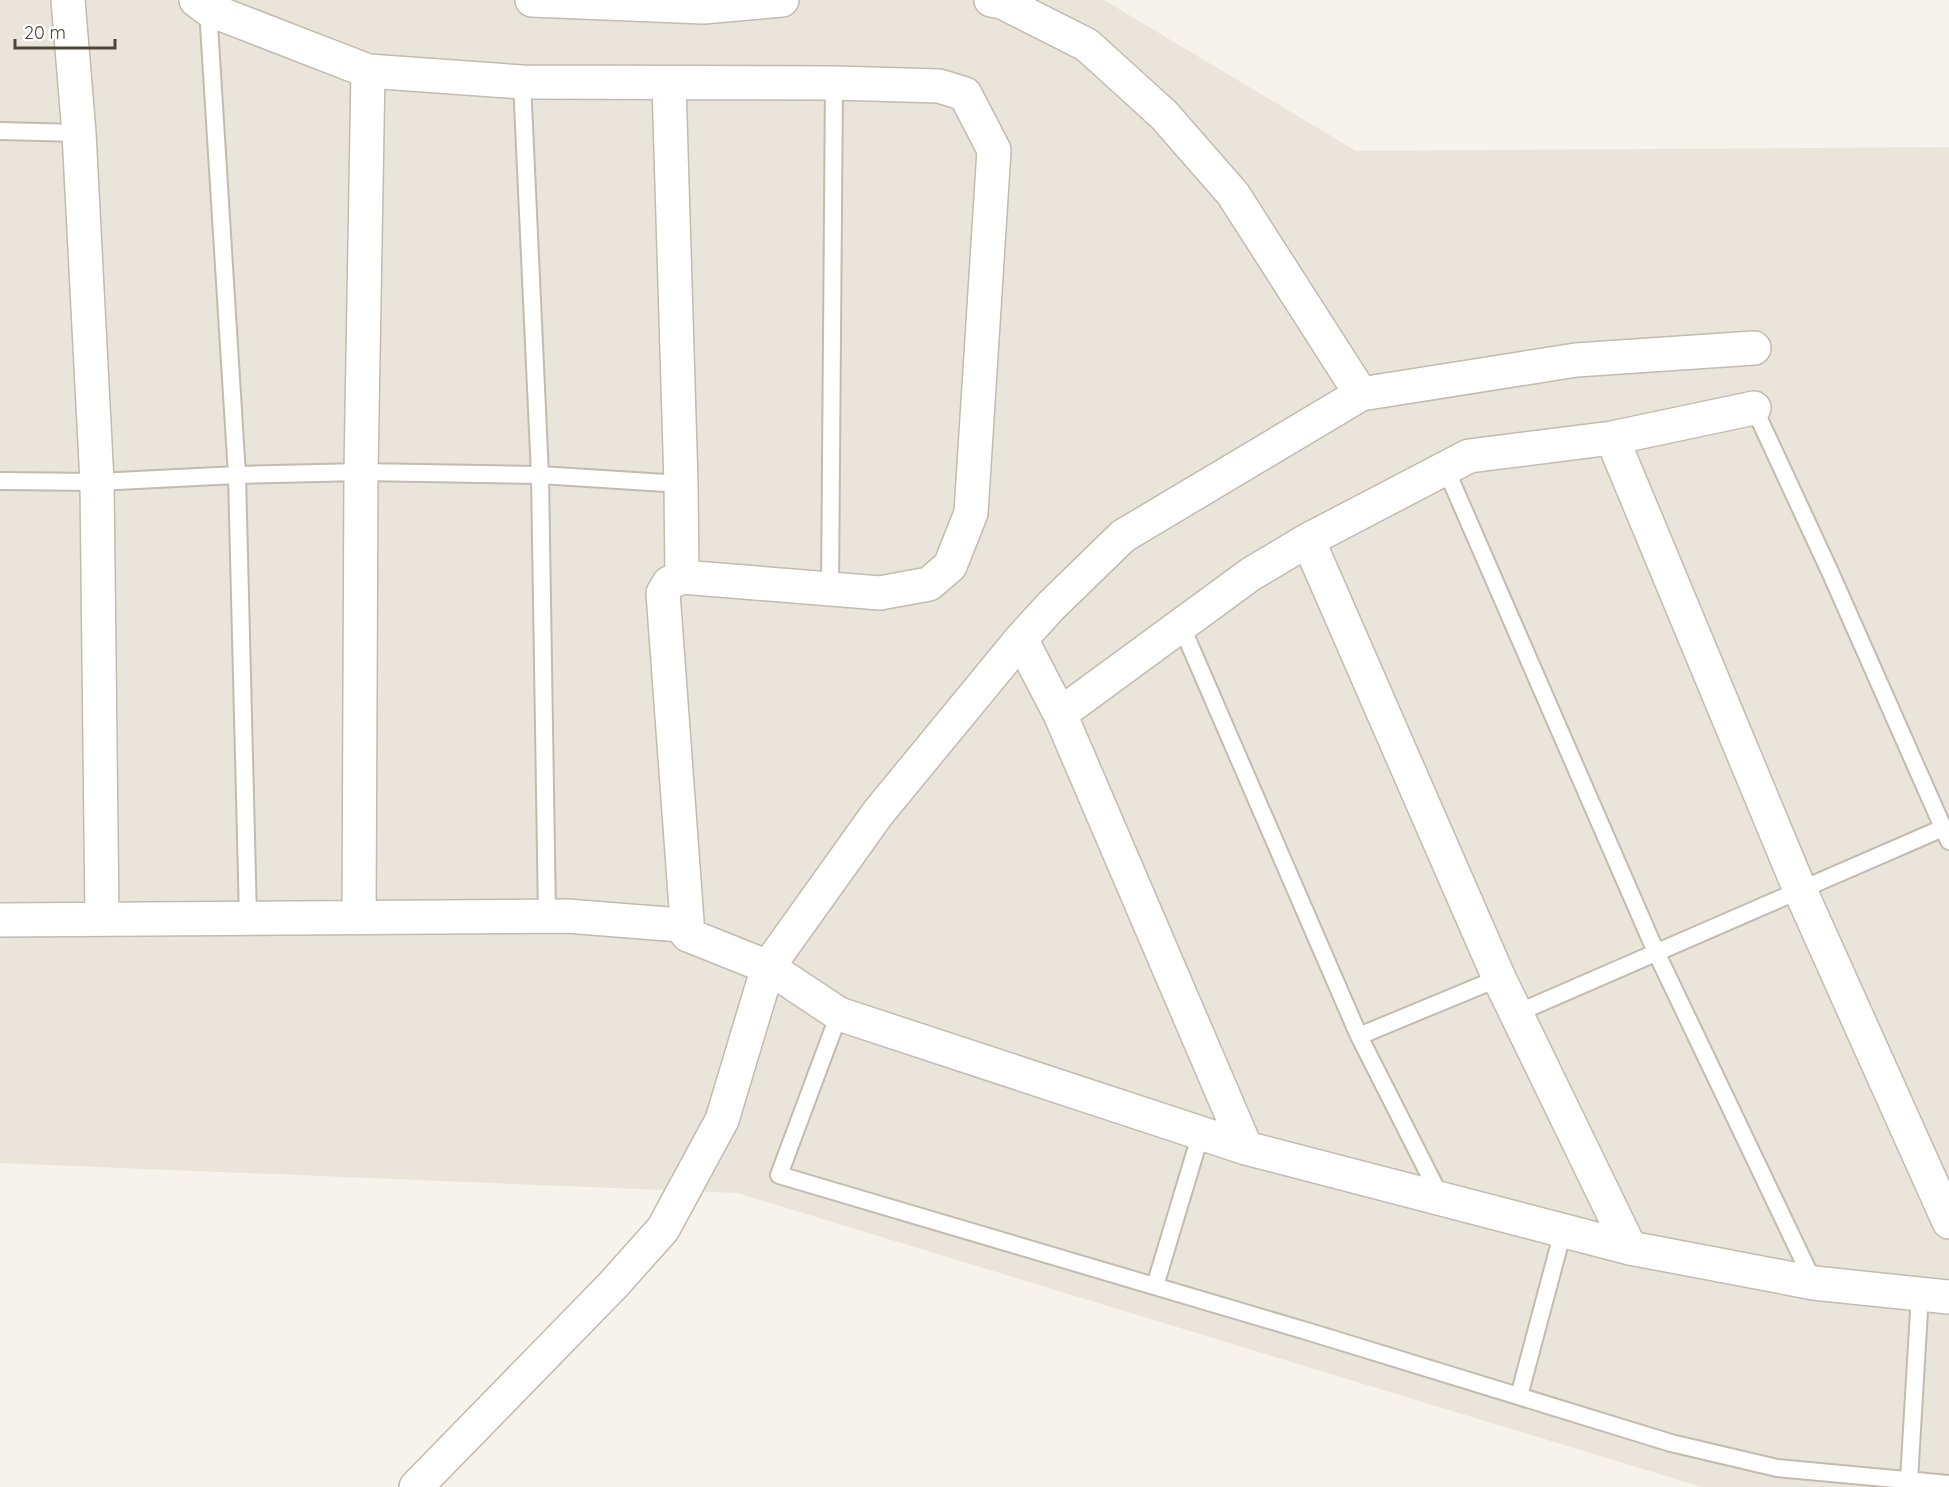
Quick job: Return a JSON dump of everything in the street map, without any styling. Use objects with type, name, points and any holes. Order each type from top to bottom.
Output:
[{"type":"street","points":[[68,0],[79,134],[97,482],[102,919]]},
{"type":"street","points":[[532,0],[703,7],[782,0]]},
{"type":"street","points":[[991,0],[1002,2],[1087,45],[1164,115],[1233,194],[1361,394]]},
{"type":"street","points":[[202,4],[368,71],[522,82],[834,83],[939,86],[965,94],[994,150],[971,513],[950,566],[929,584],[880,593],[682,577],[669,583],[663,593],[688,935]]},
{"type":"street","points":[[359,918],[361,472],[368,71]]},
{"type":"street","points":[[669,84],[682,577]]},
{"type":"street","points":[[416,1487],[613,1285],[663,1229],[722,1120],[768,967],[878,813],[1021,639],[1051,606],[1123,537],[1361,394],[1576,360],[1754,348]]},
{"type":"street","points":[[1060,714],[1251,574],[1308,540],[1469,456],[1612,438],[1754,408]]},
{"type":"street","points":[[1612,438],[1800,890],[1949,1222]]},
{"type":"street","points":[[1308,540],[1498,978],[1630,1248]]},
{"type":"street","points":[[1021,639],[1060,714],[1246,1148]]},
{"type":"street","points":[[0,920],[547,916],[680,925],[688,935],[768,967],[839,1014],[1246,1148],[1630,1248],[1814,1283],[1934,1295]]},
{"type":"lane","points":[[202,4],[237,475],[248,918]]},
{"type":"lane","points":[[522,82],[540,475],[547,916]]},
{"type":"lane","points":[[830,590],[834,83]]},
{"type":"lane","points":[[0,131],[79,134]]},
{"type":"lane","points":[[1515,1014],[1800,890],[1946,835],[1831,574],[1754,408]]},
{"type":"lane","points":[[1445,467],[1656,952],[1814,1283]]},
{"type":"lane","points":[[0,481],[97,482],[361,472],[540,475],[681,484]]},
{"type":"lane","points":[[1181,625],[1359,1036],[1442,1199]]},
{"type":"lane","points":[[1359,1036],[1498,978]]},
{"type":"lane","points":[[839,1014],[779,1175],[1155,1286],[1671,1443],[1777,1468],[1949,1484]]},
{"type":"lane","points":[[1155,1286],[1201,1133]]},
{"type":"lane","points":[[1519,1396],[1563,1231]]},
{"type":"lane","points":[[1909,1480],[1934,1295]]},
{"type":"shaded area","points":[[0,0],[1104,0],[1356,151],[1949,147],[1949,1487],[1702,1487],[737,1193],[0,1163]]}]
